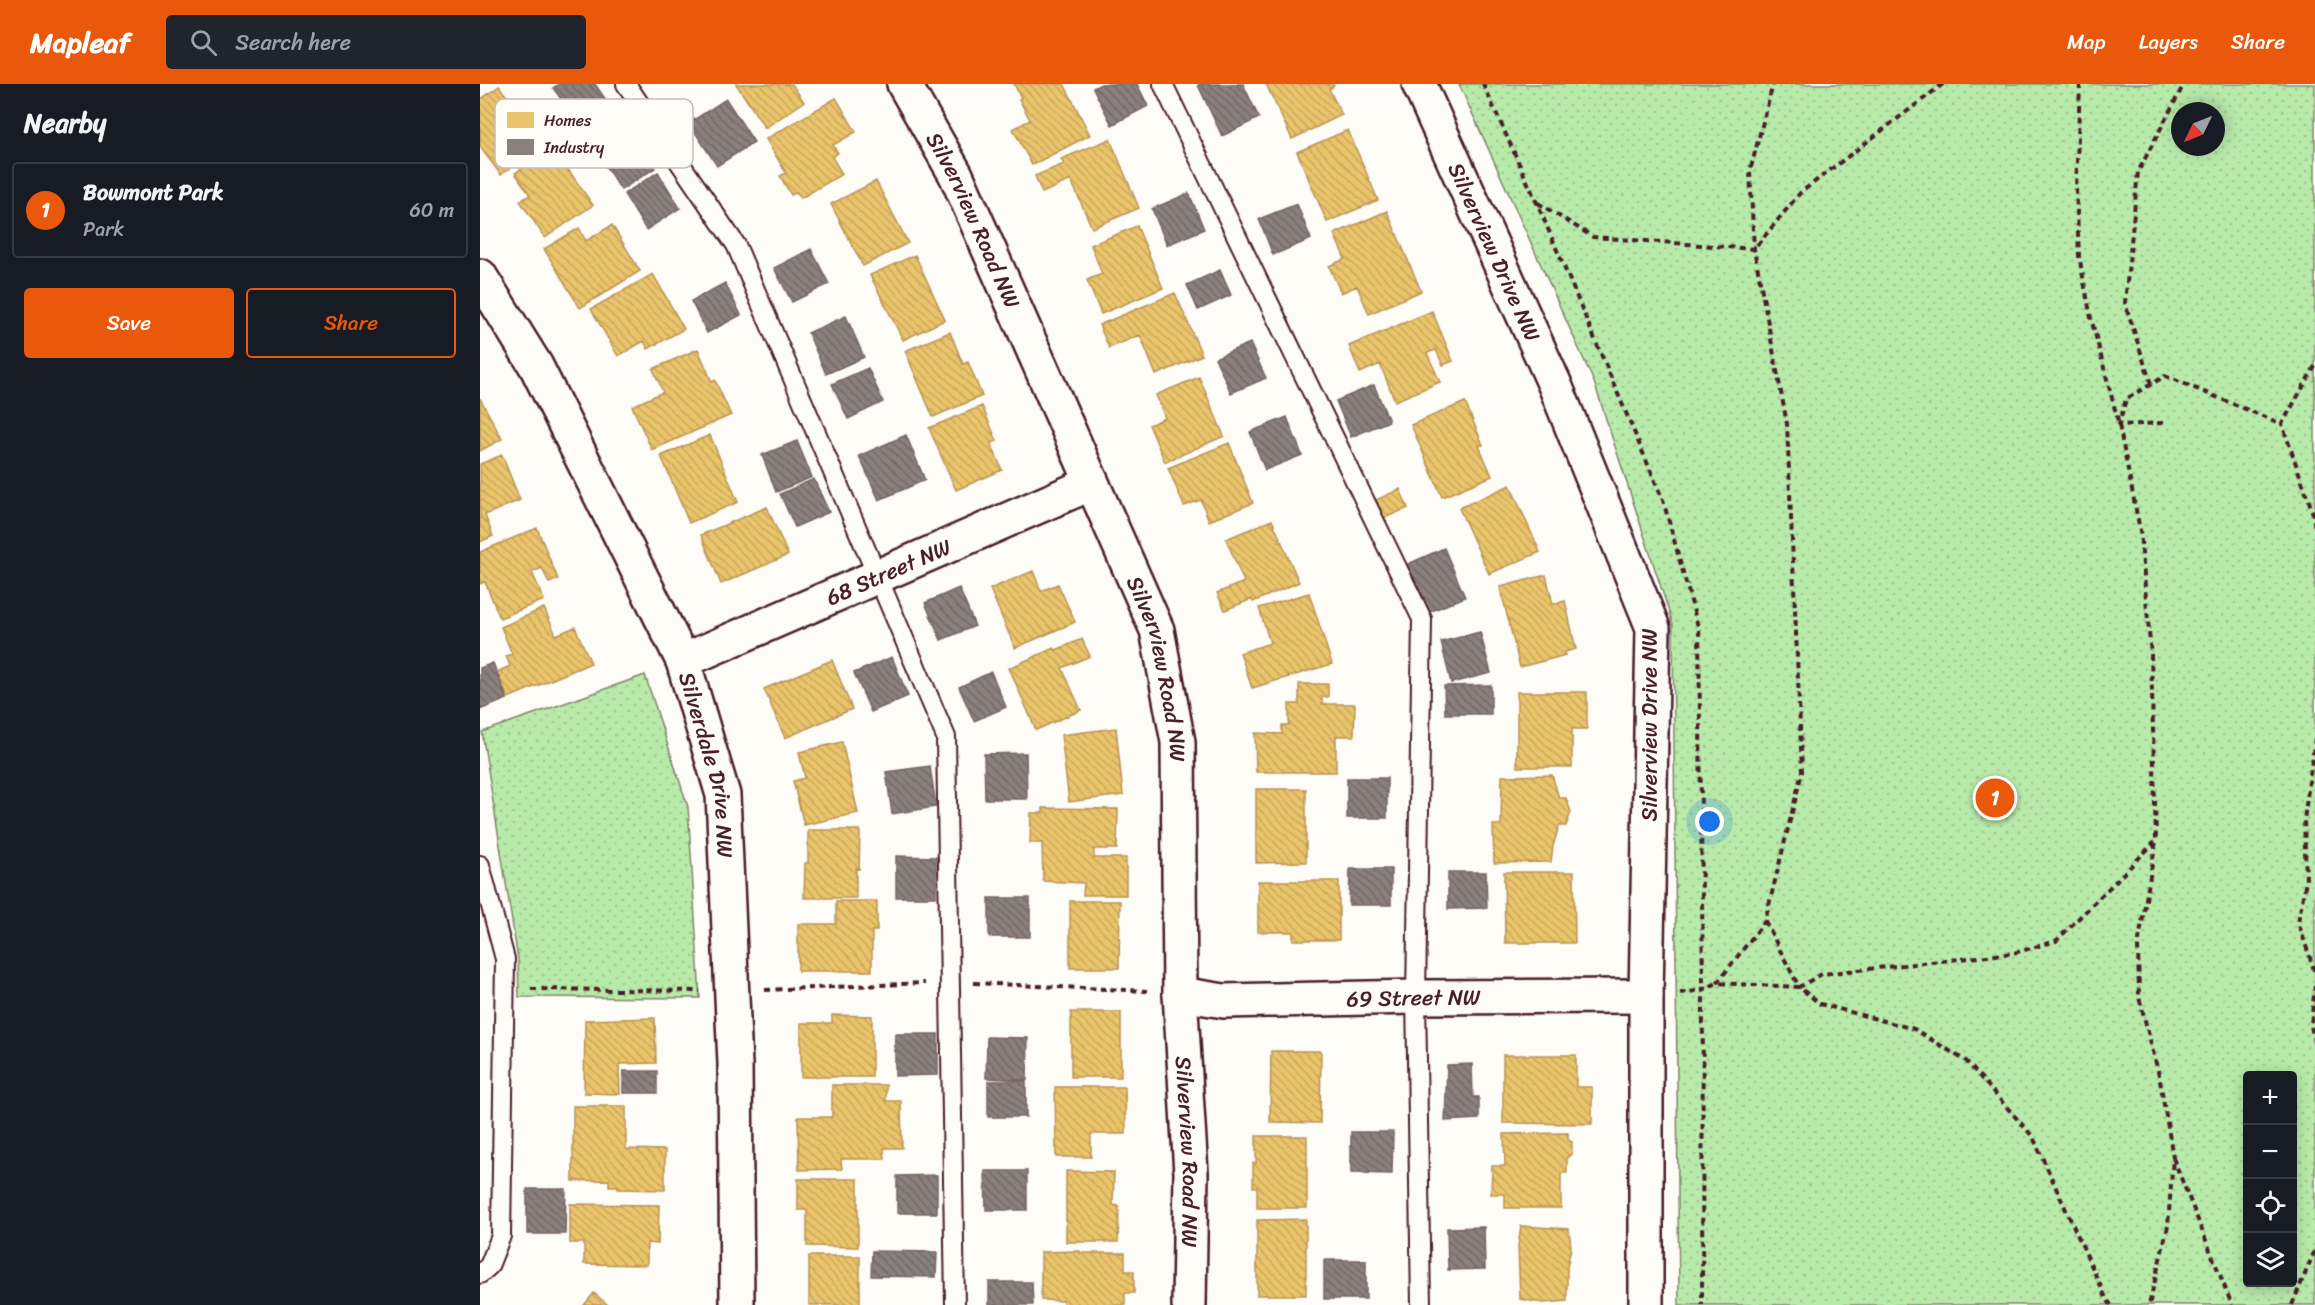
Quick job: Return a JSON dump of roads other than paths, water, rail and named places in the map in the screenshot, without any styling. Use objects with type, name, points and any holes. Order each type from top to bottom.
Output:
[{"type":"street","name":"Silverview Drive NW","points":[[1419,84],[1555,385],[1653,628],[1646,996],[1646,1305]]},
{"type":"street","name":"Silverview Road NW","points":[[914,87],[956,175],[1157,630],[1178,742],[1180,994],[1191,1173],[1189,1305]]},
{"type":"street","name":"Silverdale Drive NW","points":[[480,276],[536,366],[683,661],[723,795],[732,991],[737,1305]]},
{"type":"street","name":"68 Street NW","points":[[683,661],[1092,483]]},
{"type":"street","name":"69 Street NW","points":[[1180,994],[1224,1001],[1646,996]]},
{"type":"lane","points":[[626,84],[636,99]]},
{"type":"lane","points":[[1163,84],[1422,619],[1416,997],[1422,1305]]},
{"type":"lane","points":[[683,168],[736,245],[946,737],[955,1305]]},
{"type":"lane","points":[[480,865],[505,959],[501,1236],[489,1266],[480,1274]]},
{"type":"place","name":"Bowmont Park","points":[[1995,798]]}]
